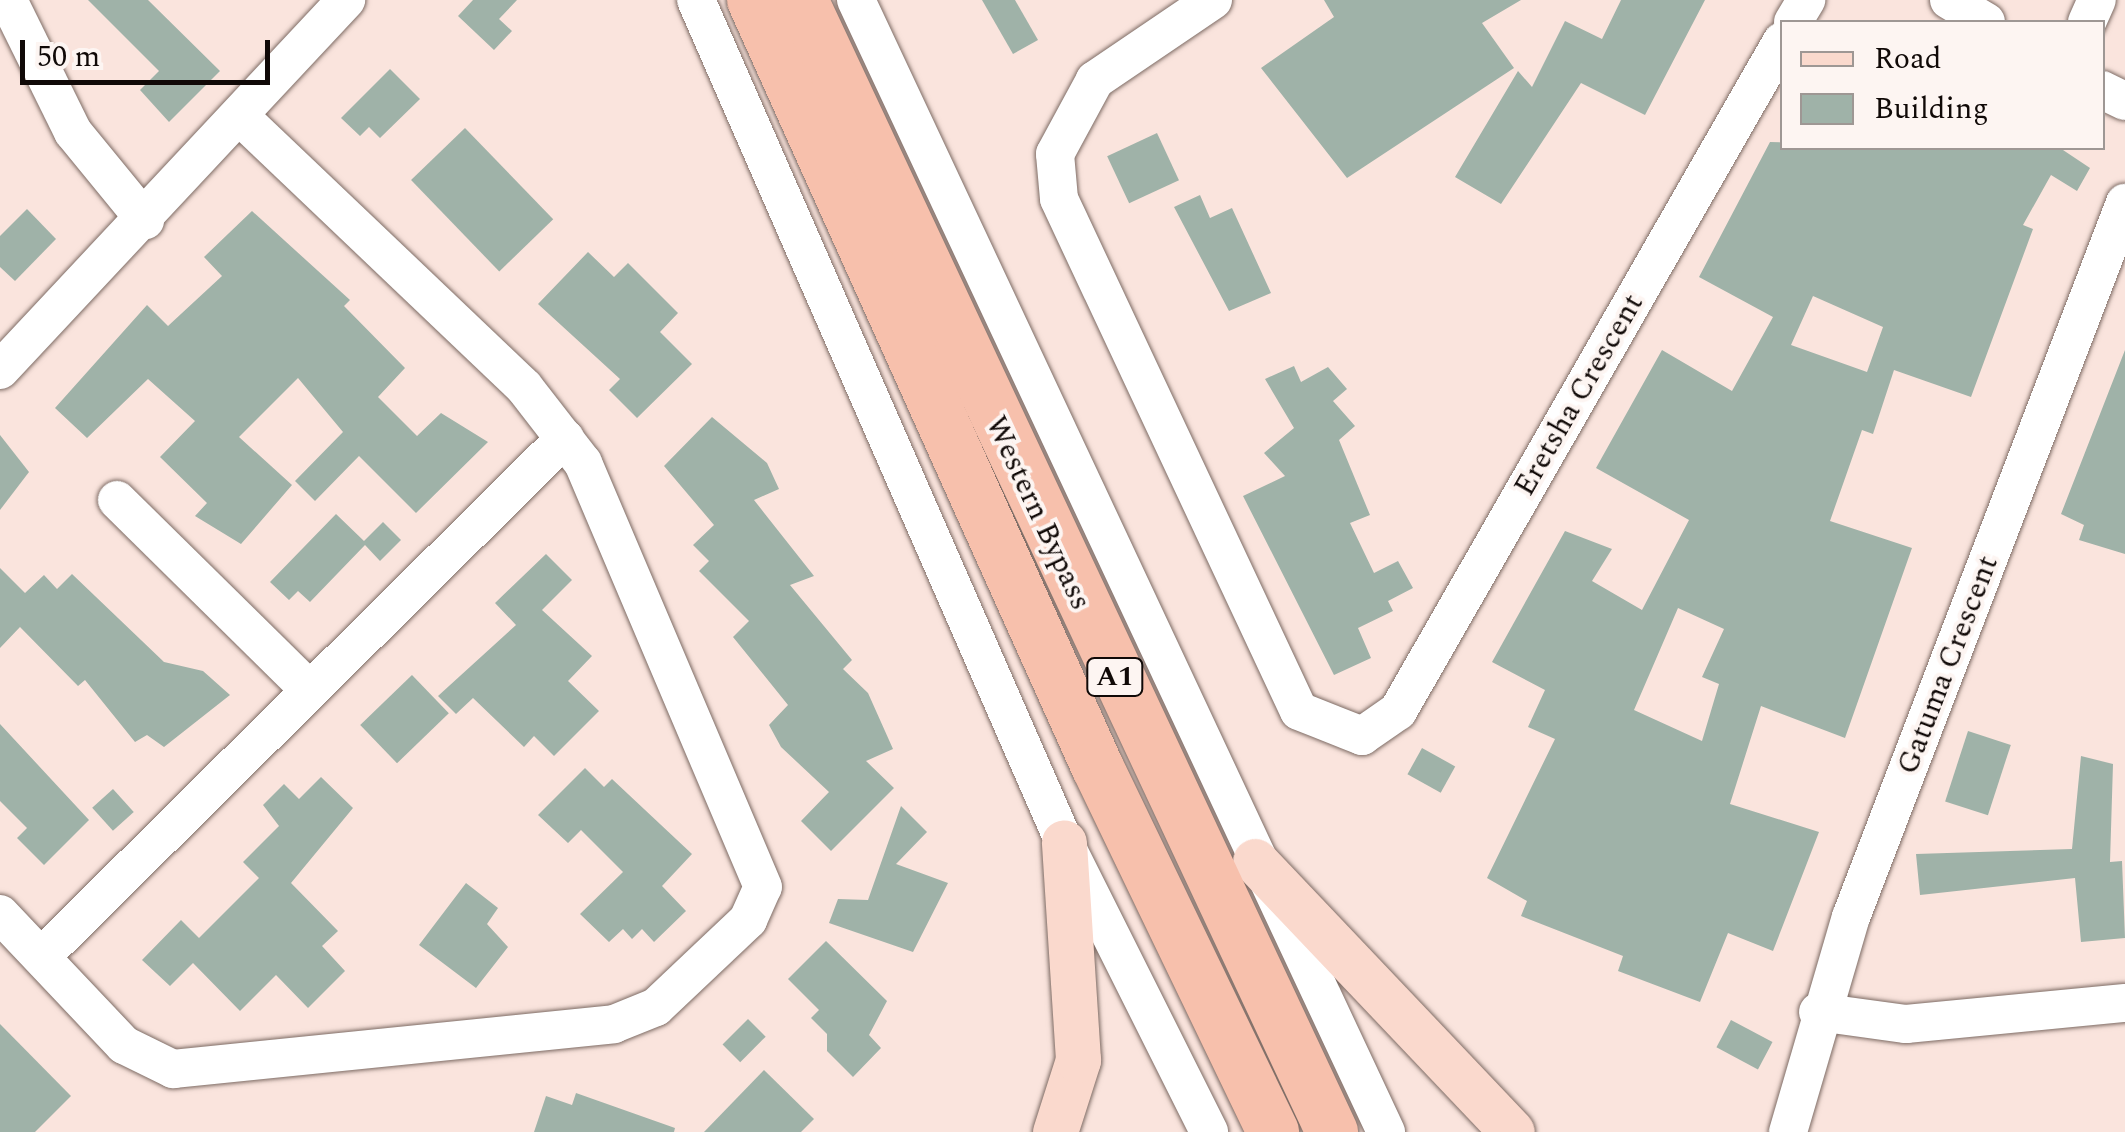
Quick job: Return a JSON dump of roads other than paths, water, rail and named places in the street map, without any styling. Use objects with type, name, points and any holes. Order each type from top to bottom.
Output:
[{"type":"highway","name":"Western Bypass","points":[[753,0],[1214,1018],[1274,1132]]},
{"type":"highway","name":"Western Bypass","points":[[802,0],[899,222],[1332,1132]]},
{"type":"main road","points":[[1055,1132],[1078,1060],[1064,842]]},
{"type":"main road","points":[[1254,861],[1512,1132]]},
{"type":"street","points":[[8,0],[72,132],[145,220]]},
{"type":"street","points":[[0,370],[243,119],[346,0]]},
{"type":"street","points":[[696,0],[1064,842],[1211,1128]]},
{"type":"street","points":[[856,0],[1254,861],[1386,1132]]},
{"type":"street","name":"Eretsha Crescent","points":[[1213,0],[1096,80],[1072,112],[1055,154],[1067,217],[1299,712],[1362,736],[1398,712],[1780,44]]},
{"type":"street","points":[[1949,0],[1983,20]]},
{"type":"street","points":[[0,914],[124,1045],[173,1069],[614,1024],[656,1007],[748,920],[763,887],[754,852],[594,481],[565,438],[524,387],[243,119]]},
{"type":"street","name":"Gatuma Crescent","points":[[1788,1132],[1818,1012],[2125,204]]},
{"type":"street","points":[[42,956],[565,438]]},
{"type":"street","points":[[117,500],[310,690]]},
{"type":"street","points":[[1818,1012],[1906,1024],[2125,1003]]},
{"type":"street","points":[[1332,1132],[1354,1098],[1354,1066]]}]
